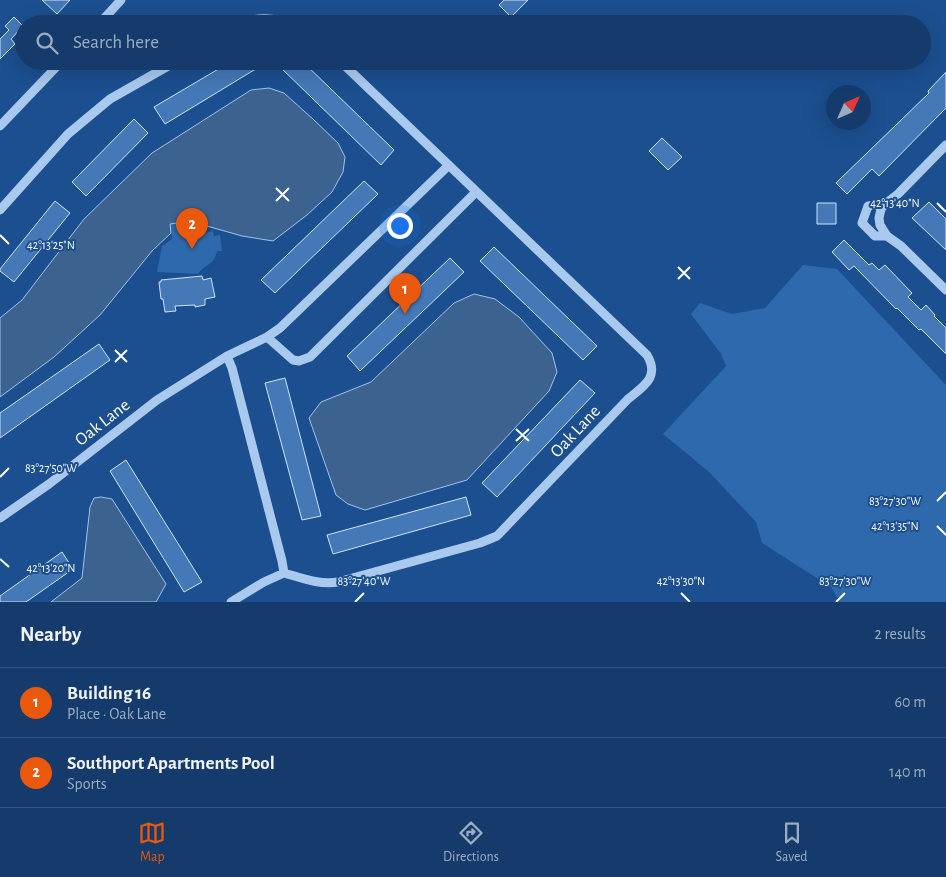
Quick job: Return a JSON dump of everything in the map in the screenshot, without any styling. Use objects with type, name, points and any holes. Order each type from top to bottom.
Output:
[{"type":"street","points":[[107,15],[122,0]]},
{"type":"street","points":[[0,126],[53,70]]},
{"type":"street","points":[[0,210],[68,134],[110,99],[161,70]]},
{"type":"street","name":"Oak Lane","points":[[284,573],[310,581],[338,582],[490,540],[497,536],[518,515],[628,399],[647,383],[652,370],[651,362],[647,355],[349,70]]},
{"type":"street","points":[[946,145],[898,194],[885,204],[881,209],[879,218],[880,225],[887,236],[946,290]]},
{"type":"street","name":"Oak Lane","points":[[0,518],[50,484],[157,400],[227,356],[267,337],[280,328],[449,165]]},
{"type":"street","points":[[267,337],[293,360],[299,361],[310,357],[476,192]]},
{"type":"street","points":[[885,204],[868,206],[862,223],[876,236],[887,236]]},
{"type":"street","points":[[227,356],[232,368],[282,559],[284,573],[264,582],[232,602]]},
{"type":"shaded area","points":[[269,88],[284,93],[338,143],[345,157],[343,172],[332,192],[307,215],[273,241],[242,236],[200,224],[192,225],[191,221],[170,224],[171,233],[152,251],[100,315],[54,357],[0,397],[0,318],[22,300],[84,219],[152,153],[251,90]]},
{"type":"shaded area","points":[[191,221],[193,230],[203,228],[205,233],[213,231],[214,236],[220,235],[222,251],[217,251],[214,260],[198,274],[157,272],[162,246],[172,239],[170,224]]},
{"type":"shaded area","points":[[803,265],[837,269],[946,385],[946,602],[840,602],[831,587],[762,543],[756,522],[708,471],[663,434],[726,366],[721,354],[691,314],[700,303],[732,314],[765,308]]},
{"type":"shaded area","points":[[474,294],[495,299],[519,317],[552,353],[557,372],[549,391],[467,480],[365,510],[348,504],[336,495],[309,418],[321,402],[371,382],[454,303]]},
{"type":"shaded area","points":[[94,498],[112,499],[166,584],[156,602],[51,602],[82,578],[90,507]]},
{"type":"building","points":[[42,0],[70,0],[57,14]]},
{"type":"building","points":[[504,0],[528,0],[513,15],[509,15],[499,5]]},
{"type":"building","points":[[15,18],[15,35],[11,39],[15,44],[0,59],[0,39],[9,30],[5,26]]},
{"type":"building","points":[[217,70],[254,70],[165,124],[154,107]]},
{"type":"building","points":[[283,70],[311,70],[394,150],[381,165]]},
{"type":"building","points":[[946,72],[946,108],[879,176],[872,169],[847,194],[836,183],[929,93],[928,91]]},
{"type":"building","points":[[134,119],[148,133],[86,196],[72,182]]},
{"type":"building","points":[[662,138],[682,157],[668,170],[649,151]]},
{"type":"building","points":[[364,181],[378,194],[275,293],[261,280]]},
{"type":"building","points":[[55,201],[70,213],[14,282],[0,269]]},
{"type":"building","points":[[929,202],[946,219],[946,250],[912,218]]},
{"type":"building","points":[[817,203],[836,203],[836,224],[817,224]]},
{"type":"building","points":[[844,240],[869,265],[872,263],[879,270],[885,265],[912,293],[908,297],[921,310],[926,305],[935,315],[946,328],[946,354],[921,329],[919,330],[896,309],[854,266],[849,270],[832,252]]},
{"type":"building","points":[[494,247],[597,346],[583,360],[480,261]]},
{"type":"building","points":[[450,258],[464,272],[360,371],[347,356]]},
{"type":"building","points":[[202,276],[203,280],[211,278],[215,297],[205,299],[205,305],[195,307],[195,305],[175,306],[176,311],[165,312],[163,299],[161,299],[159,282],[161,280]]},
{"type":"building","points":[[99,344],[110,360],[0,438],[0,413]]},
{"type":"building","points":[[285,378],[321,516],[302,520],[265,383]]},
{"type":"building","points":[[580,380],[595,393],[497,497],[482,483]]},
{"type":"building","points":[[126,460],[202,582],[184,592],[110,471]]},
{"type":"building","points":[[466,497],[471,515],[333,554],[327,535]]},
{"type":"building","points":[[62,552],[73,569],[26,602],[0,602],[0,596]]},
{"type":"place","name":"Southport Apartments Pool","points":[[192,249]]},
{"type":"place","name":"Building 16","points":[[405,314]]}]
